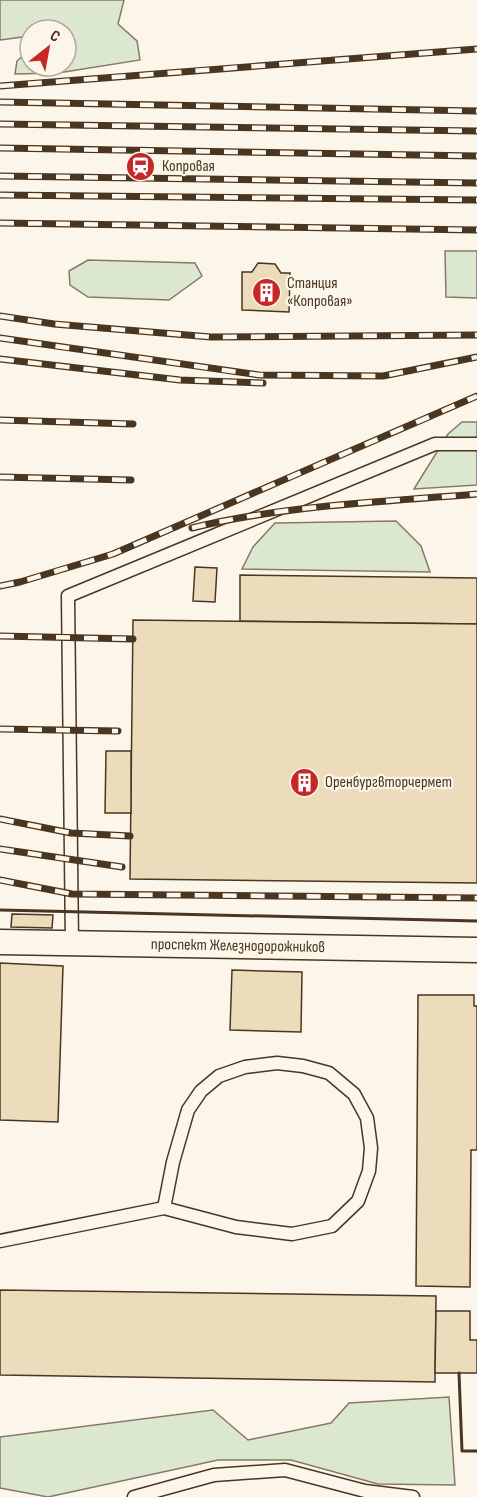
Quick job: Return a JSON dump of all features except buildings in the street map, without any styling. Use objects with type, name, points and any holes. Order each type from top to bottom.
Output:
[{"type":"street","name":"проспект Железнодорожников","points":[[0,942],[477,950]]},
{"type":"lane","points":[[72,944],[68,596],[435,444],[477,444]]},
{"type":"lane","points":[[0,1241],[164,1208],[236,1227],[292,1234],[332,1226],[358,1201],[369,1172],[371,1148],[367,1118],[354,1094],[329,1073],[303,1066],[277,1063],[245,1067],[219,1076],[201,1091],[188,1110],[173,1162],[164,1208]]},
{"type":"lane","points":[[134,1497],[214,1475],[285,1470],[365,1491],[412,1497]]},
{"type":"green space","points":[[0,0],[124,0],[118,24],[137,41],[140,60],[78,70],[78,18],[18,18],[18,38],[0,40]]},
{"type":"green space","points":[[17,61],[18,74],[15,74]]},
{"type":"green space","points":[[445,251],[477,251],[477,298],[446,297]]},
{"type":"green space","points":[[88,260],[195,263],[202,276],[169,300],[88,297],[70,285],[69,271]]},
{"type":"green space","points":[[462,422],[477,422],[477,485],[414,489],[448,434]]},
{"type":"green space","points":[[396,521],[421,546],[430,572],[242,569],[253,547],[275,523]]},
{"type":"green space","points":[[449,1397],[455,1485],[378,1484],[291,1460],[218,1460],[48,1497],[0,1488],[0,1437],[213,1410],[248,1440],[331,1423],[349,1403]]},
{"type":"railway","points":[[0,86],[477,49]]},
{"type":"railway","points":[[0,102],[477,111]]},
{"type":"railway","points":[[0,124],[477,131]]},
{"type":"railway","points":[[0,148],[477,156]]},
{"type":"railway","points":[[0,176],[477,183]]},
{"type":"railway","points":[[0,195],[477,200]]},
{"type":"railway","points":[[0,223],[477,230]]},
{"type":"railway","points":[[0,316],[54,324],[211,337],[477,335]]},
{"type":"railway","points":[[0,338],[259,375],[383,376],[477,357]]},
{"type":"railway","points":[[0,359],[180,380],[263,383]]},
{"type":"railway","points":[[0,586],[113,554],[477,396]]},
{"type":"railway","points":[[0,420],[133,424]]},
{"type":"railway","points":[[0,477],[131,480]]},
{"type":"railway","points":[[192,528],[298,509],[477,494]]},
{"type":"railway","points":[[0,636],[133,639]]},
{"type":"railway","points":[[0,729],[118,731]]},
{"type":"railway","points":[[0,819],[71,833],[130,836]]},
{"type":"railway","points":[[0,849],[122,867]]},
{"type":"railway","points":[[0,880],[72,894],[477,898]]},
{"type":"wall","points":[[0,910],[477,921]]},
{"type":"wall","points":[[459,1373],[462,1451],[477,1451]]},
{"type":"place","name":"Копровая","points":[[141,166]]},
{"type":"place","name":"Станция «Копровая»","points":[[266,292]]},
{"type":"place","name":"Оренбургвторчермет","points":[[304,782]]}]
